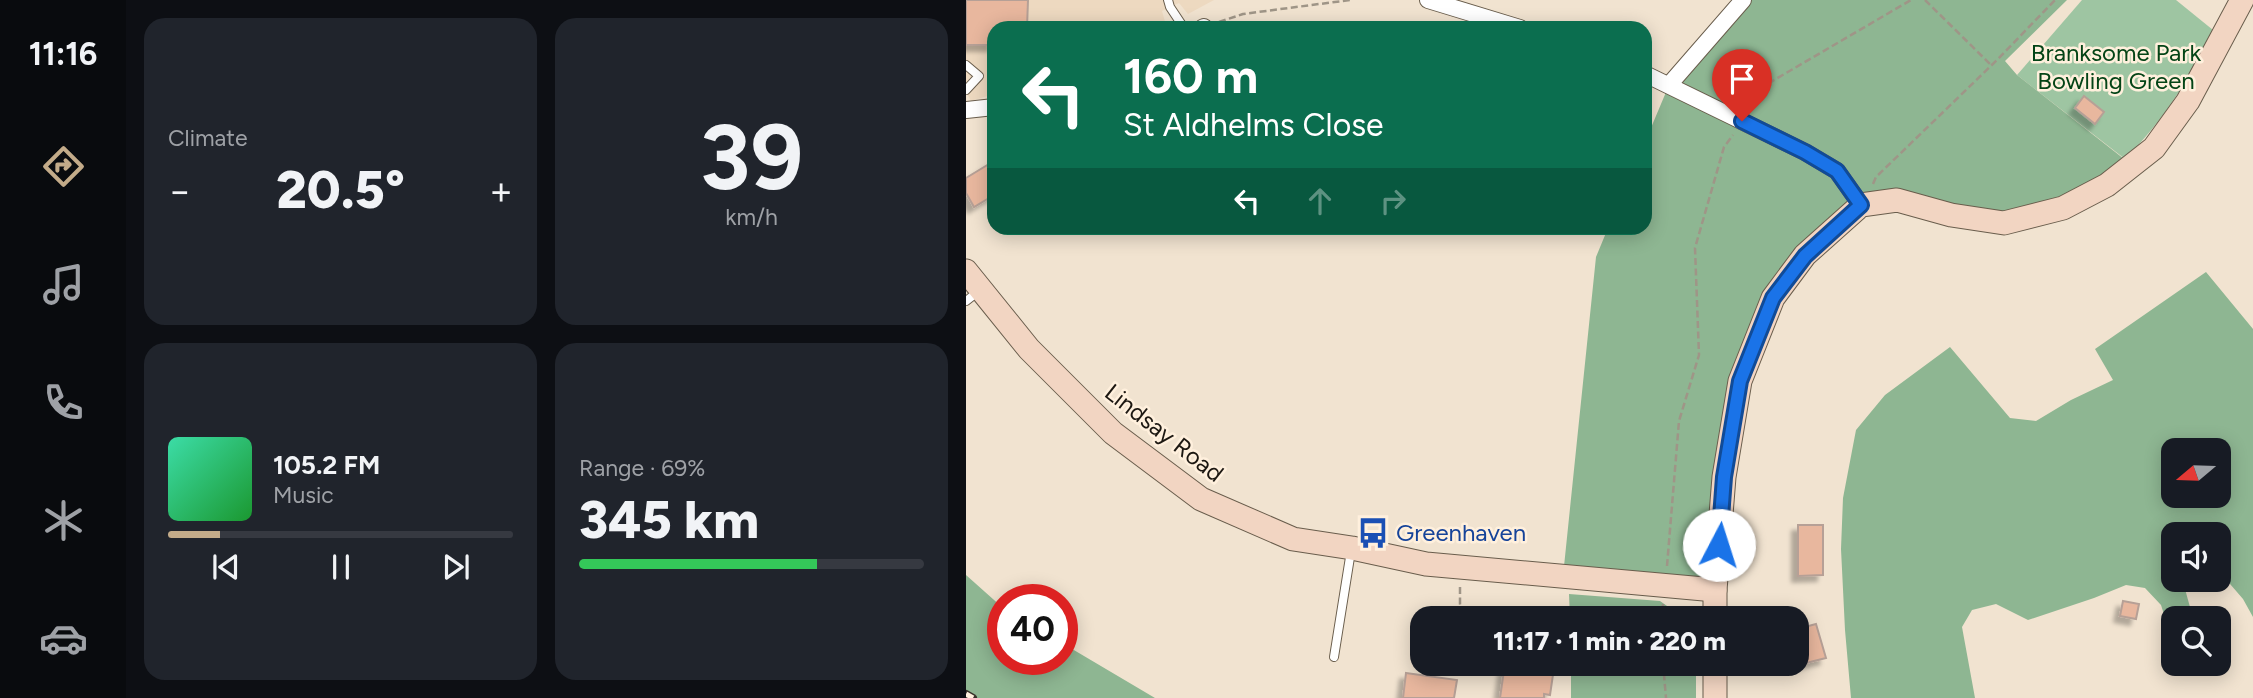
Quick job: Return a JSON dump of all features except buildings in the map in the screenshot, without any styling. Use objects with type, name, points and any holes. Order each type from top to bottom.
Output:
[{"type":"street","points":[[1428,0],[1449,3],[1500,21]]},
{"type":"street","points":[[1669,85],[1744,0]]},
{"type":"street","points":[[1715,606],[1724,477],[1740,381],[1773,298],[1805,256],[1861,205],[1897,200],[1951,215],[2004,223],[2063,208],[2107,185],[2154,148],[2188,102],[2242,0]]},
{"type":"street","points":[[1652,77],[1805,152],[1837,171],[1861,205]]},
{"type":"street","points":[[966,110],[987,108]]},
{"type":"street","name":"Lindsay Road","points":[[966,271],[973,295],[1113,433],[1201,499],[1293,539],[1426,564],[1715,590]]},
{"type":"street","points":[[1715,676],[1715,698]]},
{"type":"lane","points":[[1168,0],[1179,21]]},
{"type":"lane","points":[[966,65],[979,76],[966,90]]},
{"type":"lane","points":[[1334,657],[1352,548]]},
{"type":"path","points":[[1223,21],[1243,14],[1350,0]]},
{"type":"path","points":[[1663,606],[1679,421],[1699,355],[1695,248],[1724,147],[1769,83],[1911,0]]},
{"type":"path","points":[[1926,0],[1991,65]]},
{"type":"path","points":[[1861,205],[1877,177],[2054,0]]},
{"type":"path","points":[[1461,567],[1461,606]]},
{"type":"path","points":[[1664,676],[1666,698]]},
{"type":"shaded area","points":[[966,0],[1214,0],[1188,14],[1179,3],[1162,11],[1165,21],[987,21],[987,96],[971,101],[966,92]]},
{"type":"green space","points":[[1743,0],[2067,0],[2005,61],[2017,75],[2133,166],[2004,223],[1860,205],[1805,255],[1740,381],[1715,590],[1563,576],[1596,257],[1605,235],[1652,235],[1652,125],[1669,85]]},
{"type":"green space","name":"Branksome Park Bowling Green","points":[[2082,0],[2176,0],[2213,30],[2175,98],[2152,130],[2125,159],[2017,75]]},
{"type":"green space","points":[[2206,272],[2253,329],[2253,617],[2231,585],[2231,522],[2161,522],[2161,592],[2186,592],[2190,606],[2161,606],[2145,588],[2126,585],[2028,620],[1996,604],[1972,610],[1962,627],[1975,698],[1851,698],[1841,549],[1843,498],[1856,430],[1885,395],[1950,347],[2010,418],[2036,421],[2113,380],[2095,349]]},
{"type":"green space","points":[[966,575],[987,594],[987,675],[1078,675],[1078,652],[1155,698],[966,698]]},
{"type":"green space","points":[[1569,594],[1660,601],[1667,606],[1570,606]]},
{"type":"green space","points":[[1571,676],[1696,676],[1696,698],[1571,698]]},
{"type":"railway","points":[[966,694],[973,698]]},
{"type":"place","name":"Greenhaven","points":[[1373,533]]},
{"type":"route","points":[[1719,545],[1724,477],[1740,381],[1773,298],[1805,256],[1861,205],[1837,171],[1742,121]]}]
